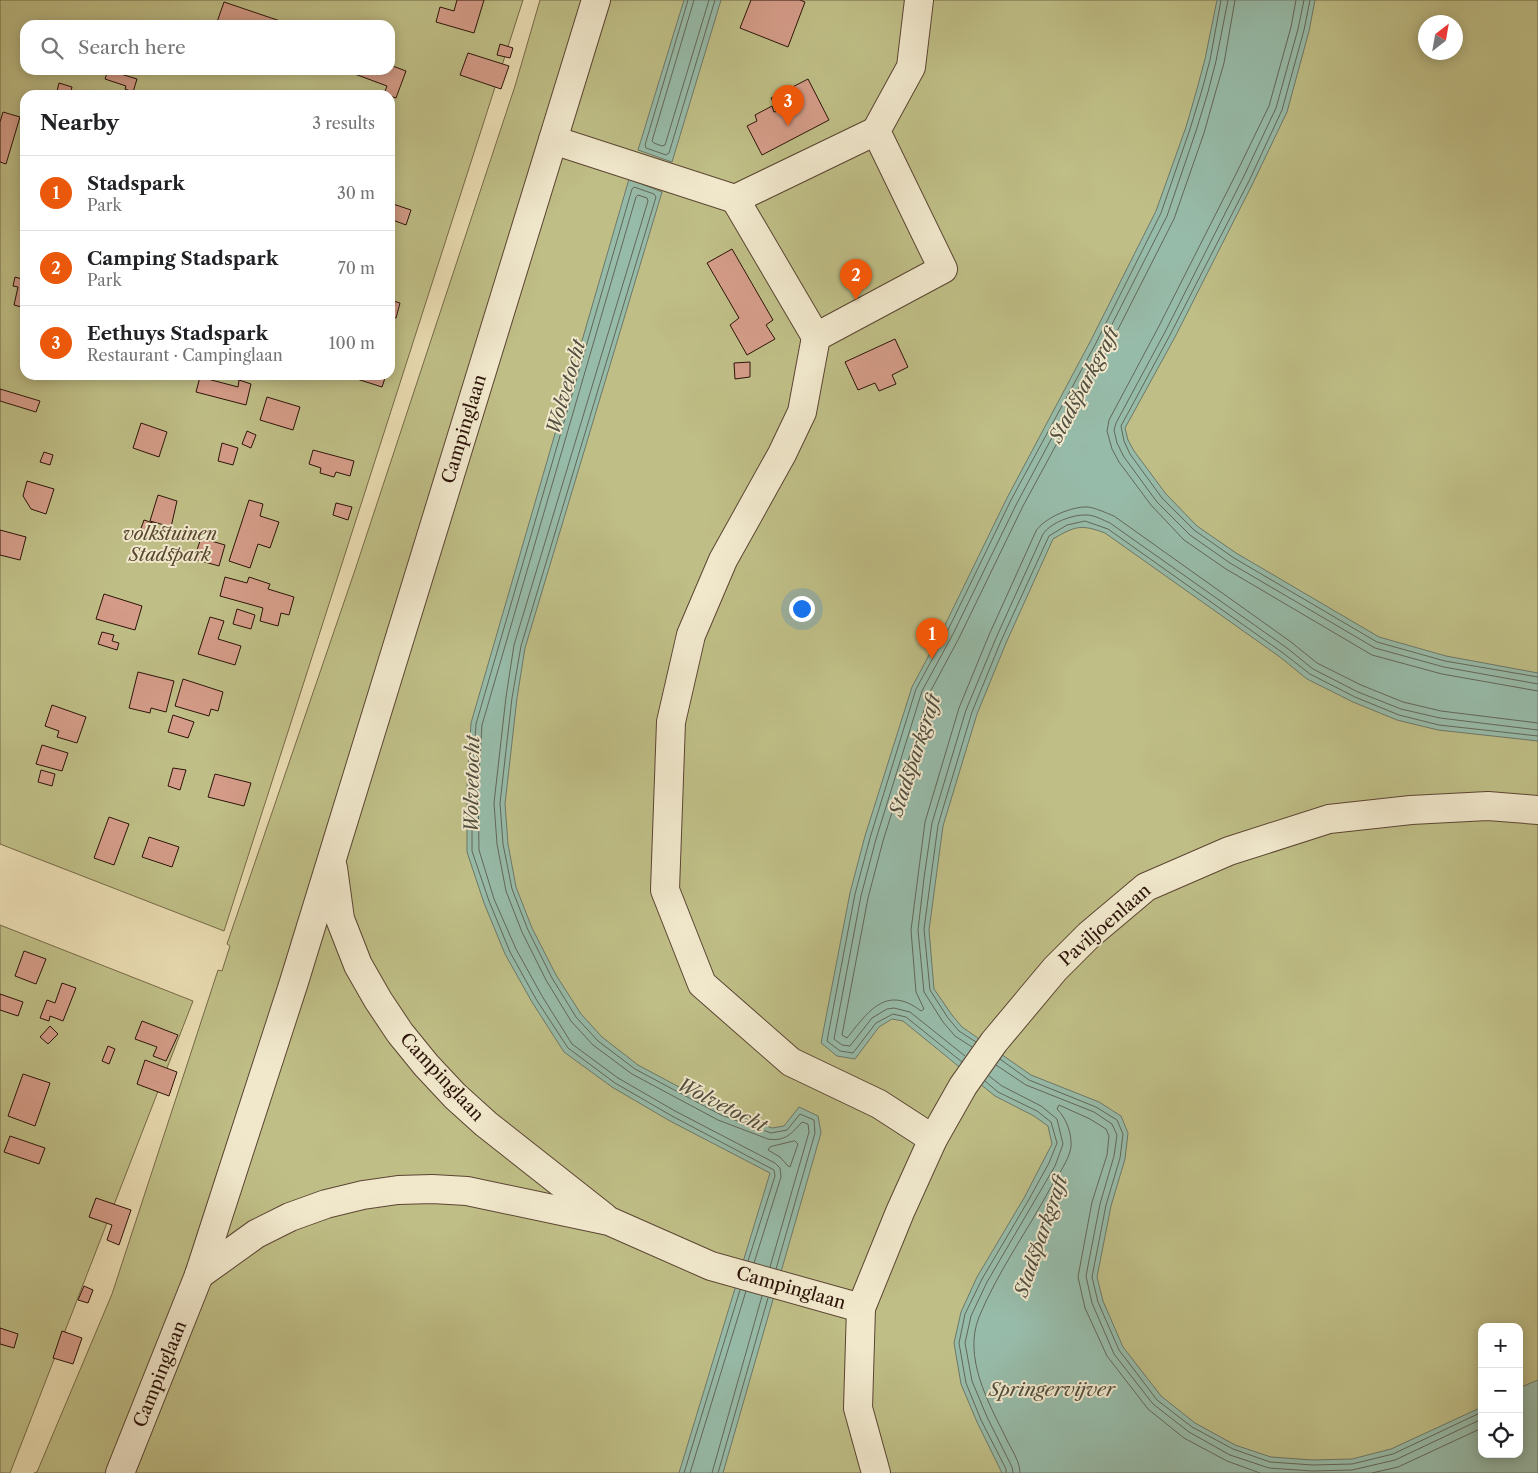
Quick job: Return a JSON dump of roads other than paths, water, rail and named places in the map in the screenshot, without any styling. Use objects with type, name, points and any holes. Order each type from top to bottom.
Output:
[{"type":"street","name":"Campinglaan","points":[[120,1473],[199,1275],[294,982],[596,0]]},
{"type":"street","points":[[735,199],[876,131],[911,67],[918,0]]},
{"type":"street","points":[[816,337],[943,269],[876,131]]},
{"type":"street","points":[[553,140],[735,199],[816,337],[802,412],[782,454],[723,560],[691,635],[671,722],[665,890],[702,984],[791,1062],[879,1104],[933,1139]]},
{"type":"street","name":"Paviljoenlaan","points":[[876,1473],[858,1408],[862,1308],[900,1212],[933,1139],[963,1086],[994,1042],[1055,969],[1089,935],[1146,887],[1228,851],[1329,819],[1411,810],[1488,806],[1538,810]]},
{"type":"street","name":"Campinglaan","points":[[331,858],[340,919],[358,965],[400,1033],[426,1065],[461,1102],[486,1124],[610,1221]]},
{"type":"street","name":"Campinglaan","points":[[199,1275],[256,1234],[290,1217],[326,1204],[363,1194],[432,1189],[467,1192],[610,1221],[711,1266],[862,1308]]},
{"type":"water","points":[[684,0],[721,0],[672,162],[638,150]]},
{"type":"water","points":[[1217,0],[1315,0],[1309,31],[1287,112],[1175,337],[1125,428],[1128,440],[1166,494],[1197,526],[1236,553],[1379,637],[1446,656],[1538,673],[1538,741],[1438,730],[1397,720],[1353,702],[1307,679],[1280,657],[1105,533],[1090,528],[1078,528],[1067,531],[1053,539],[1006,643],[977,714],[943,826],[929,930],[934,989],[962,1027],[1031,1075],[1099,1102],[1121,1116],[1128,1133],[1125,1159],[1111,1206],[1097,1277],[1103,1301],[1123,1347],[1161,1396],[1195,1423],[1235,1445],[1271,1457],[1313,1460],[1352,1459],[1391,1449],[1478,1409],[1478,1458],[1523,1458],[1523,1386],[1538,1380],[1538,1473],[1002,1473],[961,1384],[954,1343],[961,1312],[977,1277],[1024,1198],[1052,1144],[1048,1126],[1034,1116],[995,1096],[903,1021],[892,1019],[879,1027],[855,1059],[837,1056],[821,1043],[850,893],[865,836],[912,687],[943,629],[1007,498],[1091,340],[1156,211],[1186,127],[1205,59]]},
{"type":"water","name":"Wolvetocht","points":[[629,179],[662,192],[525,648],[517,698],[505,804],[508,844],[516,887],[532,928],[556,975],[581,1014],[602,1037],[638,1065],[722,1110],[772,1128],[784,1126],[799,1107],[818,1116],[821,1133],[723,1473],[679,1473],[770,1173],[670,1121],[612,1087],[564,1052],[532,1002],[505,954],[484,903],[467,852],[467,787],[471,723]]},
{"type":"place","name":"Eethuys Stadspark","points":[[788,126]]},
{"type":"place","name":"Camping Stadspark","points":[[856,300]]},
{"type":"place","name":"Stadspark","points":[[932,659]]},
{"type":"water label","name":"Stadsparkgraft","points":[[1084,385]]},
{"type":"water label","name":"Stadsparkgraft","points":[[915,755]]},
{"type":"water label","name":"Stadsparkgraft","points":[[1041,1236]]},
{"type":"water label","name":"Springervijver","points":[[1052,1389]]},
{"type":"park label","name":"volkstuinen Stadspark","points":[[170,544]]}]
